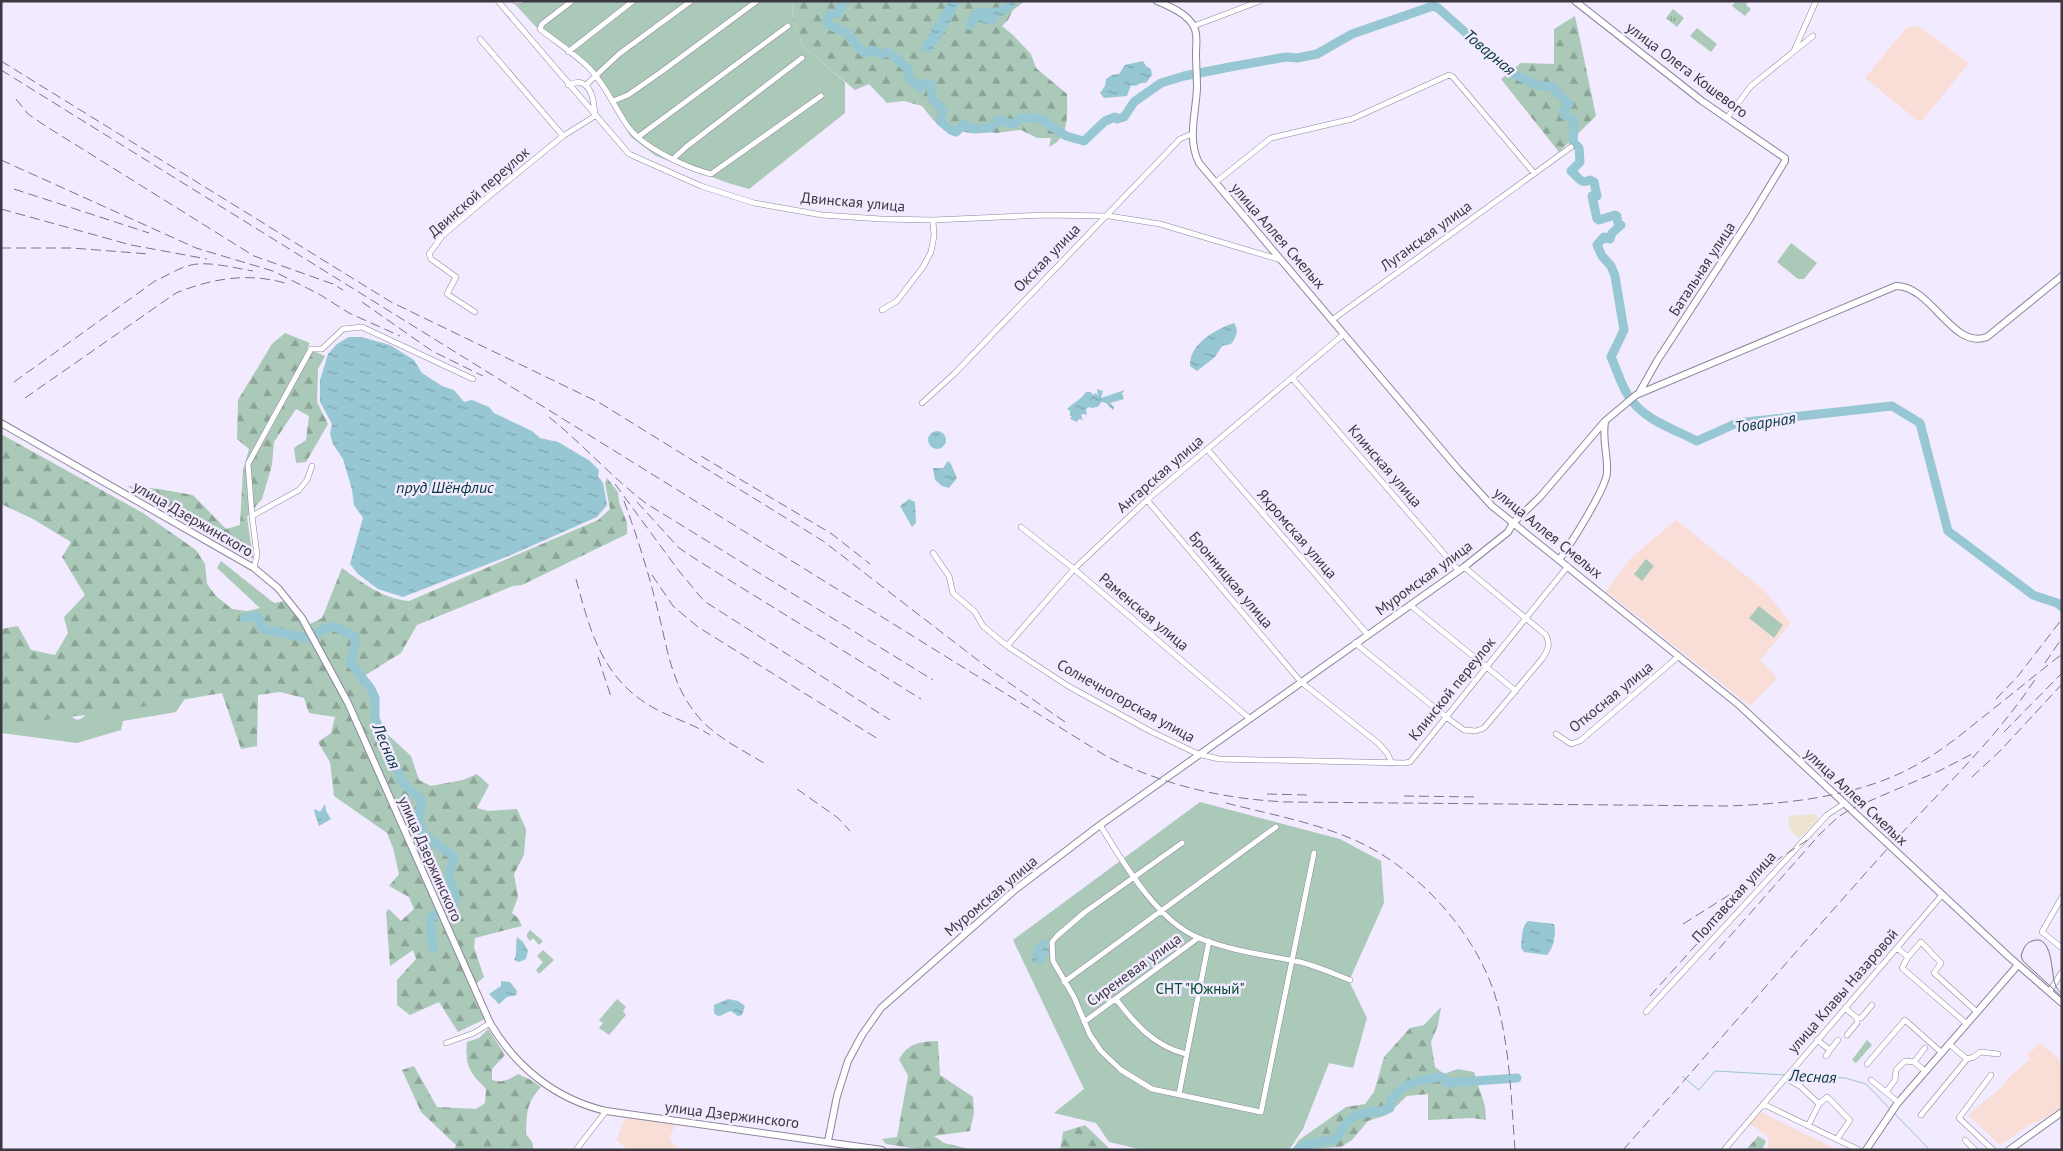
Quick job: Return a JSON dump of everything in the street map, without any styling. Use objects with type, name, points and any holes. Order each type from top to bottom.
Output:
[{"type":"main road","points":[[1156,1],[1172,8],[1194,26]]},
{"type":"main road","name":"улица Олега Кошевого","points":[[1575,1],[1702,101],[1785,158]]},
{"type":"main road","name":"улица Аллея Смелых","points":[[1194,26],[1196,35],[1196,74],[1192,134],[1194,154],[1199,163],[1481,496],[1749,714],[1942,895],[2062,1003]]},
{"type":"main road","name":"Батальная улица","points":[[1638,394],[1650,372],[1749,220],[1785,161],[1785,158]]},
{"type":"main road","name":"Муромская улица","points":[[1301,682],[1462,569],[1508,532],[1513,523],[1540,497],[1605,421],[1638,394],[1896,286],[1913,290],[1963,335],[1974,339],[1987,336],[2062,276]]},
{"type":"main road","points":[[1650,372],[1651,378],[1659,384]]},
{"type":"main road","points":[[1560,560],[1602,488],[1608,473],[1603,435],[1605,421]]},
{"type":"main road","name":"улица Дзержинского","points":[[1,423],[254,568],[278,588],[302,618],[348,703],[469,980],[490,1023],[507,1050],[536,1078],[569,1098],[606,1111],[882,1150]]},
{"type":"main road","points":[[1594,434],[1603,435]]},
{"type":"main road","points":[[1249,718],[1301,682]]},
{"type":"main road","name":"Муромская улица","points":[[828,1141],[848,1061],[862,1035],[881,1008],[1016,889],[1100,824],[1249,718]]},
{"type":"main road","points":[[1866,1150],[1898,1103],[2018,965]]},
{"type":"main road","points":[[2009,1150],[2062,1112]]},
{"type":"street","name":"Двинская улица","points":[[498,1],[629,154],[701,186],[754,204],[822,215],[881,219],[933,220],[1046,215],[1104,216],[1160,224],[1281,260]]},
{"type":"street","points":[[515,1],[521,1]]},
{"type":"street","points":[[572,1],[539,27],[597,76],[610,93],[629,128],[638,137],[655,150],[694,170],[711,174],[821,96]]},
{"type":"street","points":[[568,52],[633,1]]},
{"type":"street","points":[[586,85],[620,54],[691,1]]},
{"type":"street","points":[[613,101],[628,95],[757,1]]},
{"type":"street","points":[[1194,26],[1260,1]]},
{"type":"street","points":[[1793,54],[1816,1]]},
{"type":"street","points":[[638,137],[788,26]]},
{"type":"street","points":[[1727,118],[1751,86],[1813,36]]},
{"type":"street","points":[[480,38],[563,136]]},
{"type":"street","points":[[673,159],[686,146],[802,58]]},
{"type":"street","points":[[1216,182],[1271,138],[1352,119],[1449,75],[1453,77],[1534,173]]},
{"type":"street","points":[[568,84],[578,82],[586,85],[593,98],[595,116]]},
{"type":"street","name":"Двинской переулок","points":[[475,312],[447,294],[456,278],[431,259],[429,254],[443,235],[563,136],[595,116]]},
{"type":"street","name":"Окская улица","points":[[922,403],[954,374],[1180,139],[1192,134]]},
{"type":"street","name":"Луганская улица","points":[[1332,320],[1571,147]]},
{"type":"street","points":[[882,310],[897,301],[927,260],[931,252],[934,236],[933,220]]},
{"type":"street","points":[[254,568],[257,555],[248,464],[312,348],[322,349],[343,329],[362,327],[473,379]]},
{"type":"street","name":"Ангарская улица","points":[[1007,646],[1074,569],[1147,500],[1344,334]]},
{"type":"street","name":"Клинская улица","points":[[1292,378],[1462,569]]},
{"type":"street","name":"Яхромская улица","points":[[1207,449],[1368,635]]},
{"type":"street","points":[[252,516],[299,490],[307,480],[312,466]]},
{"type":"street","name":"Бронницкая улица","points":[[1147,500],[1301,682]]},
{"type":"street","name":"Раменская улица","points":[[1021,528],[1074,569],[1249,718]]},
{"type":"street","name":"Солнечногорская улица","points":[[933,552],[949,576],[953,593],[975,612],[984,626],[1007,646],[1068,686],[1150,731],[1198,754],[1219,759],[1392,763]]},
{"type":"street","name":"Клинской переулок","points":[[1392,763],[1410,762],[1568,566]]},
{"type":"street","points":[[1355,643],[1464,730],[1476,731],[1484,728],[1542,659],[1548,651],[1550,642],[1546,634],[1462,569]]},
{"type":"street","points":[[1410,605],[1516,691]]},
{"type":"street","name":"Откосная улица","points":[[1556,734],[1571,744],[1580,741],[1680,656]]},
{"type":"street","points":[[1301,682],[1378,743],[1387,753],[1392,763]]},
{"type":"street","name":"Полтавская улица","points":[[1646,1012],[1827,815],[1845,803]]},
{"type":"street","points":[[1100,824],[1134,876],[1162,911],[1174,922],[1198,938],[1250,953],[1324,969],[1350,980]]},
{"type":"street","points":[[1064,982],[1276,827]]},
{"type":"street","points":[[1182,843],[1085,912],[1054,939],[1052,942],[1053,961],[1074,997],[1090,1036],[1101,1051],[1126,1074],[1152,1089],[1261,1112],[1314,853]]},
{"type":"street","name":"улица Клавы Назаровой","points":[[1724,1150],[1942,895]]},
{"type":"street","points":[[2062,897],[2042,932],[2062,948]]},
{"type":"street","name":"Сиреневая улица","points":[[1084,1022],[1198,938]]},
{"type":"street","points":[[1178,1094],[1208,941]]},
{"type":"street","points":[[1967,1024],[1902,968],[1908,957],[1921,942],[1941,963],[1934,973],[1977,1012]]},
{"type":"street","points":[[1897,948],[1908,957]]},
{"type":"street","points":[[2049,992],[2062,972]]},
{"type":"street","points":[[1116,999],[1133,1022],[1149,1036],[1167,1048],[1186,1054]]},
{"type":"street","points":[[1857,1018],[1861,1018],[1872,1005]]},
{"type":"street","points":[[1845,1008],[1857,1018]]},
{"type":"street","points":[[1847,1035],[1857,1023],[1857,1018]]},
{"type":"street","points":[[1867,1064],[1905,1020],[1942,1052]]},
{"type":"street","points":[[446,1043],[474,1033],[490,1023]]},
{"type":"street","points":[[1818,1040],[1830,1050]]},
{"type":"street","points":[[1826,1056],[1838,1040]]},
{"type":"street","points":[[1949,1044],[1967,1059]]},
{"type":"street","points":[[1914,1062],[1925,1048]]},
{"type":"street","points":[[1921,1115],[1967,1059],[1974,1057],[1980,1052],[1998,1054]]},
{"type":"street","points":[[1886,1092],[1895,1080],[1896,1070],[1905,1061],[1914,1062],[1925,1071]]},
{"type":"street","points":[[1989,1149],[1959,1118],[1991,1076]]},
{"type":"street","points":[[1784,1079],[1800,1086],[1819,1104]]},
{"type":"street","points":[[1872,1080],[1898,1103]]},
{"type":"street","points":[[1808,1126],[1819,1104],[1827,1097],[1850,1120],[1837,1140]]},
{"type":"street","points":[[1763,1104],[1859,1150]]},
{"type":"street","points":[[576,1150],[606,1111]]},
{"type":"street","points":[[1965,1140],[1975,1150]]},
{"type":"shaded area","points":[[1918,26],[1969,63],[1922,121],[1918,121],[1865,78],[1906,28]]},
{"type":"shaded area","points":[[1676,520],[1764,590],[1791,623],[1760,660],[1777,678],[1750,706],[1606,591],[1632,557]]},
{"type":"shaded area","points":[[1816,814],[1818,819],[1799,839],[1790,830],[1788,816]]},
{"type":"shaded area","points":[[2040,1043],[2062,1061],[2062,1108],[2037,1123],[2035,1121],[2000,1145],[1968,1115],[2006,1083],[2005,1081],[2030,1059],[2027,1055]]},
{"type":"shaded area","points":[[1761,1112],[1838,1150],[1767,1150],[1769,1138],[1749,1123]]},
{"type":"shaded area","points":[[629,1118],[675,1125],[669,1139],[680,1150],[629,1150],[616,1140],[624,1121]]},
{"type":"green space","points":[[512,1],[792,1],[793,21],[803,46],[845,82],[845,113],[749,189],[728,183],[656,156],[631,137],[592,73],[537,28]]},
{"type":"green space","points":[[792,1],[1025,1],[1013,10],[1008,20],[1002,26],[1031,54],[1036,68],[1067,94],[1067,117],[1064,132],[1056,143],[1049,147],[1051,138],[1037,138],[1021,130],[996,133],[981,130],[973,133],[964,132],[951,129],[934,121],[922,106],[904,101],[887,103],[869,84],[855,90],[803,46],[793,21]]},
{"type":"green space","points":[[1736,1],[1748,1],[1746,5],[1751,9],[1745,16],[1732,6]]},
{"type":"green space","points":[[1673,9],[1684,18],[1677,27],[1666,18]]},
{"type":"green space","points":[[1575,16],[1596,116],[1559,152],[1501,79],[1521,63],[1554,64],[1554,29]]},
{"type":"green space","points":[[1697,28],[1717,44],[1711,52],[1690,36]]},
{"type":"green space","points":[[1791,243],[1817,263],[1804,279],[1798,279],[1777,262]]},
{"type":"green space","points":[[285,333],[310,343],[307,348],[325,356],[318,369],[317,402],[328,424],[306,462],[296,463],[294,448],[306,440],[309,416],[296,409],[274,442],[272,465],[262,499],[247,517],[253,558],[241,554],[127,486],[193,495],[226,529],[240,525],[243,470],[249,449],[237,439],[238,400],[272,344]]},
{"type":"green space","points":[[1,434],[143,513],[196,550],[205,564],[207,584],[216,596],[232,609],[247,611],[260,608],[217,568],[221,561],[274,603],[285,601],[304,627],[322,618],[342,568],[382,594],[409,601],[598,520],[610,509],[605,483],[607,478],[618,492],[619,502],[627,523],[627,534],[522,585],[513,586],[417,625],[401,653],[364,676],[384,731],[411,756],[419,780],[431,786],[463,780],[477,774],[489,785],[477,808],[488,811],[517,809],[526,829],[524,855],[514,874],[518,897],[512,913],[518,918],[522,926],[475,938],[474,947],[484,977],[471,988],[485,1019],[458,1032],[439,1002],[410,1015],[397,1005],[397,980],[416,959],[413,950],[390,966],[386,912],[389,909],[401,921],[414,909],[409,897],[389,886],[399,874],[393,848],[387,833],[334,796],[330,762],[318,742],[331,733],[335,717],[309,713],[304,698],[280,692],[258,695],[257,746],[241,749],[222,693],[110,712],[1,725],[1,629],[18,626],[31,650],[55,655],[68,633],[64,617],[85,595],[62,557],[71,542],[33,519],[1,504]]},
{"type":"green space","points":[[1646,559],[1654,566],[1642,581],[1634,574]]},
{"type":"green space","points":[[1759,606],[1783,625],[1774,638],[1749,618]]},
{"type":"green space","points":[[1,685],[72,713],[73,718],[77,720],[87,713],[194,685],[176,712],[123,721],[121,730],[77,743],[1,733]]},
{"type":"green space","name":"СНТ \"Южный\"","points":[[1200,802],[1340,839],[1381,861],[1384,903],[1349,981],[1367,1018],[1353,1068],[1329,1063],[1303,1129],[1289,1150],[1143,1150],[1109,1142],[1096,1123],[1054,1113],[1084,1089],[1013,940]]},
{"type":"green space","points":[[530,930],[543,941],[539,945],[533,938],[530,941],[527,937]]},
{"type":"green space","points":[[543,950],[554,960],[539,974],[536,970],[543,962],[537,956]]},
{"type":"green space","points":[[617,999],[626,1007],[623,1011],[626,1015],[609,1035],[599,1028],[603,1023],[599,1020]]},
{"type":"green space","points":[[1441,1007],[1438,1025],[1431,1042],[1435,1067],[1444,1074],[1458,1069],[1474,1072],[1485,1106],[1486,1120],[1473,1118],[1428,1120],[1428,1094],[1407,1096],[1387,1115],[1368,1121],[1352,1140],[1341,1147],[1292,1150],[1299,1140],[1346,1107],[1365,1104],[1374,1092],[1384,1057],[1410,1028],[1424,1025]]},
{"type":"green space","points":[[488,1029],[505,1055],[492,1069],[492,1080],[506,1080],[518,1074],[541,1087],[532,1098],[527,1114],[526,1134],[532,1142],[534,1150],[454,1150],[456,1145],[421,1112],[402,1070],[414,1066],[437,1107],[476,1109],[485,1103],[486,1089],[469,1068],[467,1042],[479,1038]]},
{"type":"green space","points":[[1867,1040],[1872,1045],[1856,1063],[1852,1060]]},
{"type":"green space","points":[[938,1041],[940,1075],[973,1097],[974,1113],[970,1131],[934,1136],[944,1143],[973,1150],[924,1150],[886,1144],[882,1139],[897,1137],[908,1076],[899,1059],[911,1046]]},
{"type":"green space","points":[[1085,1125],[1111,1150],[1060,1150],[1063,1132]]},
{"type":"green space","points":[[1758,1136],[1766,1141],[1762,1150],[1746,1150]]},
{"type":"water","points":[[949,1],[961,1],[941,38],[930,53],[922,51],[921,47]]},
{"type":"water","points":[[1006,1],[1016,1],[1011,10],[998,18],[995,24],[977,22],[971,30],[965,29],[966,22],[974,9],[1001,7]]},
{"type":"water","points":[[1143,61],[1151,69],[1152,75],[1146,83],[1136,86],[1131,85],[1127,96],[1104,98],[1100,93],[1105,86],[1106,79],[1112,75],[1119,74],[1125,65]]},
{"type":"water","points":[[1234,323],[1237,334],[1231,344],[1222,346],[1215,357],[1197,371],[1190,366],[1194,351],[1205,338],[1219,329]]},
{"type":"water","name":"пруд Шёнфлис","points":[[349,337],[361,337],[390,345],[414,360],[422,373],[442,386],[454,390],[464,402],[472,400],[489,407],[494,413],[532,431],[540,438],[558,442],[590,461],[599,470],[598,476],[603,483],[607,505],[597,517],[511,555],[403,597],[378,589],[358,574],[350,564],[363,518],[354,505],[352,490],[343,459],[333,444],[330,434],[332,424],[320,402],[320,380],[328,354],[337,344]]},
{"type":"water","points":[[1097,389],[1103,391],[1101,398],[1125,390],[1122,393],[1124,399],[1110,403],[1114,407],[1113,410],[1106,403],[1101,402],[1099,406],[1086,409],[1087,415],[1081,415],[1083,420],[1079,419],[1077,422],[1070,419],[1072,416],[1070,416],[1070,411],[1067,409],[1086,392],[1091,392],[1093,395],[1096,393],[1098,396]]},
{"type":"water","points":[[937,431],[943,434],[946,440],[943,446],[937,449],[931,446],[928,440],[931,434]]},
{"type":"water","points":[[948,461],[957,478],[949,488],[942,486],[935,480],[933,468],[943,468]]},
{"type":"water","points":[[909,499],[915,502],[916,523],[912,527],[900,506]]},
{"type":"water","points":[[325,804],[326,811],[331,819],[319,826],[314,811],[315,809],[320,812]]},
{"type":"water","points":[[1528,921],[1554,924],[1554,941],[1547,955],[1524,952],[1521,948],[1523,930]]},
{"type":"water","points":[[517,937],[523,942],[528,951],[526,959],[519,962],[514,960]]},
{"type":"water","points":[[1043,939],[1048,941],[1049,953],[1042,964],[1032,963],[1033,948]]},
{"type":"water","points":[[501,981],[510,982],[517,991],[516,995],[507,997],[499,1004],[489,994],[501,986]]},
{"type":"water","points":[[728,999],[738,1001],[745,1006],[742,1015],[738,1016],[731,1011],[720,1016],[714,1013],[714,1005]]},
{"type":"waterway","name":"Товарная","points":[[843,1],[837,14],[830,14],[827,21],[829,25],[846,32],[857,47],[865,53],[871,50],[882,54],[888,52],[891,54],[909,69],[909,78],[912,82],[917,82],[920,88],[928,83],[931,85],[932,99],[943,111],[940,121],[951,130],[956,132],[964,124],[973,129],[990,128],[998,120],[1013,124],[1023,117],[1041,119],[1066,136],[1084,141],[1105,121],[1115,117],[1117,119],[1124,117],[1134,102],[1161,83],[1184,76],[1230,67],[1286,57],[1297,58],[1317,54],[1352,34],[1433,6],[1438,8],[1510,72],[1537,85],[1554,87],[1557,93],[1569,104],[1563,111],[1564,115],[1574,120],[1573,142],[1579,148],[1580,162],[1571,171],[1581,181],[1590,180],[1594,182],[1597,196],[1592,196],[1597,219],[1615,215],[1617,216],[1618,224],[1621,225],[1612,233],[1610,239],[1604,237],[1597,245],[1602,256],[1611,266],[1615,276],[1624,330],[1611,357],[1624,388],[1635,405],[1651,418],[1697,441],[1737,423],[1892,406],[1920,423],[1948,531],[2033,595],[2057,603],[2062,607]]},
{"type":"waterway","name":"Лесная","points":[[244,618],[256,616],[260,620],[263,629],[306,638],[327,628],[335,627],[355,637],[355,645],[350,662],[371,689],[375,698],[375,719],[402,781],[421,799],[420,821],[423,833],[454,858],[449,878],[455,900],[450,907],[430,919],[433,949]]},
{"type":"waterway","name":"Лесная","points":[[1682,1076],[1699,1090],[1715,1071],[1786,1075]]},
{"type":"waterway","name":"Лесная","points":[[1790,1075],[1845,1078],[1866,1084],[1890,1109]]},
{"type":"waterway","name":"Лесная","points":[[1297,1150],[1307,1144],[1336,1139],[1349,1120],[1358,1115],[1390,1108],[1390,1101],[1396,1094],[1407,1085],[1413,1083],[1442,1077],[1447,1083],[1517,1078]]},
{"type":"waterway","name":"Лесная","points":[[1894,1113],[1930,1150]]},
{"type":"tram line","points":[[2062,994],[2055,984],[2050,955],[2044,943],[2039,940],[2028,943],[2021,956],[2023,961],[2062,997]]},
{"type":"railway","points":[[1,61],[391,302],[600,403],[823,541],[988,668],[1065,722]]},
{"type":"railway","points":[[1,70],[1106,756],[1171,783],[1239,798],[1287,802],[1728,806],[1817,798],[1862,788],[1883,781],[1913,767],[1951,742],[2062,654]]},
{"type":"railway","points":[[16,99],[28,114],[44,125],[254,256],[333,284],[343,290]]},
{"type":"railway","points":[[1,160],[196,248],[273,271],[319,294],[349,313],[400,336]]},
{"type":"railway","points":[[14,189],[149,233]]},
{"type":"railway","points":[[1,209],[131,245],[207,259]]},
{"type":"railway","points":[[1,248],[72,248],[149,254]]},
{"type":"railway","points":[[14,382],[155,281],[177,270],[191,265],[206,264],[253,271]]},
{"type":"railway","points":[[25,398],[176,293],[218,280],[232,278],[260,278],[288,284]]},
{"type":"railway","points":[[362,302],[432,351],[483,376]]},
{"type":"railway","points":[[549,417],[647,504],[933,680]]},
{"type":"railway","points":[[701,456],[832,534],[870,564]]},
{"type":"railway","points":[[615,484],[679,571],[704,601],[890,720]]},
{"type":"railway","points":[[624,501],[650,580],[676,680],[691,707],[701,720],[731,743],[764,763]]},
{"type":"railway","points":[[637,502],[679,548],[921,699]]},
{"type":"railway","points":[[652,575],[673,606],[698,627],[878,739]]},
{"type":"railway","points":[[576,579],[600,652],[621,682],[652,707],[710,735]]},
{"type":"railway","points":[[1996,699],[2018,676],[2062,619]]},
{"type":"railway","points":[[2045,663],[2062,638]]},
{"type":"railway","points":[[598,657],[612,700]]},
{"type":"railway","points":[[2004,732],[2062,673]]},
{"type":"railway","points":[[1623,1150],[1880,857],[1981,749],[2019,703],[2036,678]]},
{"type":"railway","points":[[1972,777],[2001,750],[2062,684]]},
{"type":"railway","points":[[1709,960],[1820,834],[1838,817],[1851,809],[1939,771],[1972,754]]},
{"type":"railway","points":[[797,789],[838,818],[850,831]]},
{"type":"railway","points":[[1267,794],[1307,795]]},
{"type":"railway","points":[[1404,796],[1479,797]]},
{"type":"railway","points":[[1226,803],[1330,830],[1363,844],[1384,856],[1424,887],[1459,926],[1485,970],[1499,1011],[1507,1050],[1515,1150]]},
{"type":"railway","points":[[1774,862],[1812,837]]},
{"type":"railway","points":[[1650,996],[1722,916],[1779,858]]},
{"type":"railway","points":[[1683,924],[1745,885]]}]
